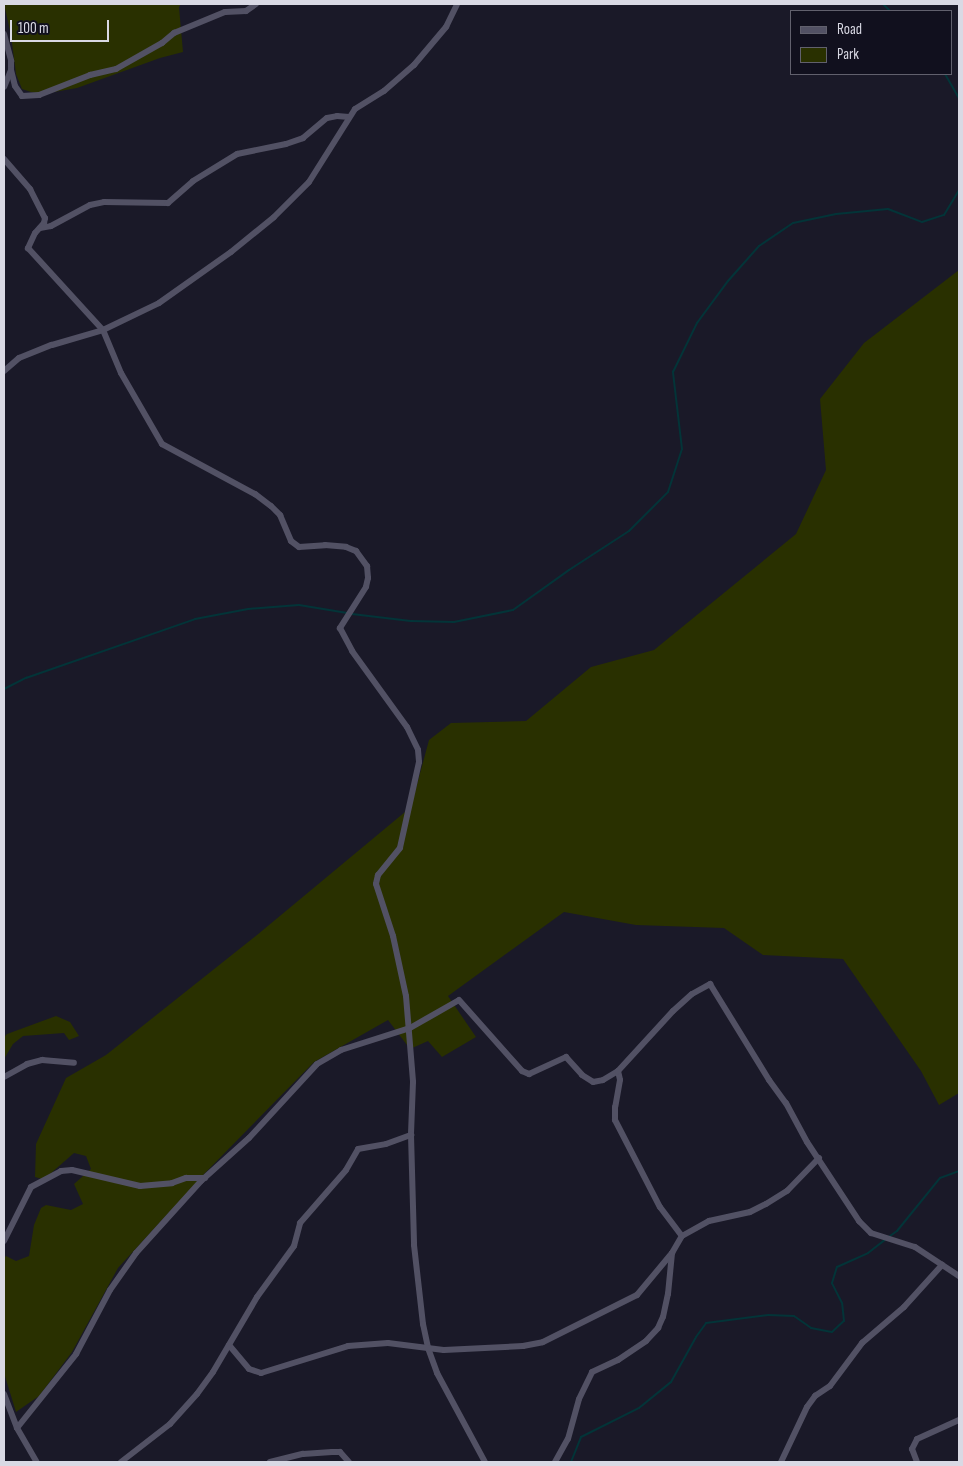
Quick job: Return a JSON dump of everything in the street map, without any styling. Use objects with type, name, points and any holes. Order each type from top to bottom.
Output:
[{"type":"street","points":[[4,34],[15,86],[22,96],[39,94],[90,75],[116,69],[174,33],[225,12],[246,10],[256,4]]},
{"type":"street","points":[[4,371],[19,358],[52,345],[103,330],[159,303],[231,252],[274,216],[309,182],[355,109],[384,91],[414,65],[446,26],[456,4]]},
{"type":"street","points":[[4,87],[11,70]]},
{"type":"street","points":[[40,228],[51,226],[90,205],[104,202],[168,203],[193,181],[237,154],[286,144],[303,138],[326,118],[349,117]]},
{"type":"street","points":[[4,159],[30,189],[45,218],[28,248],[103,330],[121,373],[162,444],[255,494],[280,515],[291,541],[299,547],[337,545],[356,552],[367,566],[368,578],[340,628],[352,651],[400,715],[418,750],[419,762],[400,848],[378,875],[376,884],[400,967],[410,1028],[413,1082],[411,1135],[414,1244],[428,1348],[437,1373],[485,1462]]},
{"type":"street","points":[[17,1428],[76,1354],[123,1269],[173,1211],[205,1178],[249,1138],[317,1064],[341,1050],[410,1028],[459,1000],[522,1071],[529,1074],[566,1057],[582,1075],[593,1082],[603,1080],[618,1071],[673,1011],[692,994],[710,984],[859,1221],[871,1233],[915,1247],[959,1276]]},
{"type":"street","points":[[4,1077],[26,1064],[42,1060],[74,1063]]},
{"type":"street","points":[[618,1071],[620,1080],[615,1107],[616,1120],[660,1207],[682,1236]]},
{"type":"street","points":[[121,1462],[170,1424],[192,1400],[213,1372],[257,1297],[294,1246],[300,1223],[346,1170],[358,1149],[386,1144],[411,1135]]},
{"type":"street","points":[[229,1345],[249,1369],[261,1373],[348,1346],[388,1343],[444,1350],[488,1349],[543,1342],[637,1295],[672,1253],[682,1236],[709,1220],[750,1212],[766,1204],[787,1191],[818,1158]]},
{"type":"street","points":[[4,1241],[32,1187],[62,1171],[72,1170],[140,1186],[172,1183],[186,1178],[205,1178]]},
{"type":"street","points":[[555,1462],[568,1439],[579,1399],[592,1372],[618,1360],[646,1341],[658,1328],[663,1317],[668,1294],[672,1253]]},
{"type":"street","points":[[782,1462],[807,1407],[815,1396],[830,1386],[862,1343],[904,1306],[942,1266]]},
{"type":"street","points":[[4,1394],[17,1428],[37,1462]]},
{"type":"street","points":[[917,1462],[912,1449],[917,1439],[959,1420]]},
{"type":"street","points":[[270,1462],[302,1454],[340,1452],[349,1462]]},
{"type":"green space","points":[[4,4],[181,4],[179,7],[183,52],[160,58],[77,88],[43,94],[31,92],[22,89],[16,74],[11,35]]},
{"type":"green space","points":[[959,270],[959,1093],[939,1105],[921,1071],[843,959],[763,955],[724,928],[636,925],[564,912],[448,996],[476,1037],[442,1057],[428,1041],[410,1049],[388,1020],[314,1062],[204,1174],[118,1268],[72,1352],[39,1396],[16,1412],[4,1373],[4,1258],[6,1256],[16,1261],[29,1256],[34,1225],[41,1208],[46,1205],[71,1210],[83,1204],[74,1184],[91,1169],[86,1156],[74,1153],[42,1179],[35,1177],[36,1144],[66,1078],[106,1055],[257,935],[411,807],[429,740],[451,723],[526,721],[591,667],[654,650],[796,534],[826,470],[820,399],[864,343]]},
{"type":"green space","points":[[56,1016],[70,1022],[79,1036],[69,1040],[64,1033],[23,1036],[13,1044],[4,1059],[4,1037],[7,1034]]},
{"type":"waterway","points":[[883,4],[889,10]]},
{"type":"waterway","points":[[946,75],[959,98]]},
{"type":"waterway","points":[[352,614],[411,621],[454,622],[513,610],[569,570],[629,531],[668,492],[682,449],[673,372],[697,323],[728,281],[759,246],[793,223],[836,214],[888,209],[922,222],[944,215],[959,190]]},
{"type":"waterway","points":[[4,689],[26,678],[195,619],[248,609],[299,605],[347,613]]},
{"type":"waterway","points":[[890,1236],[897,1231],[940,1178],[959,1171]]},
{"type":"waterway","points":[[571,1462],[581,1437],[639,1408],[671,1382],[706,1323],[768,1315],[794,1316],[811,1328],[832,1332],[844,1321],[842,1303],[832,1283],[837,1267],[868,1253],[886,1239]]}]
